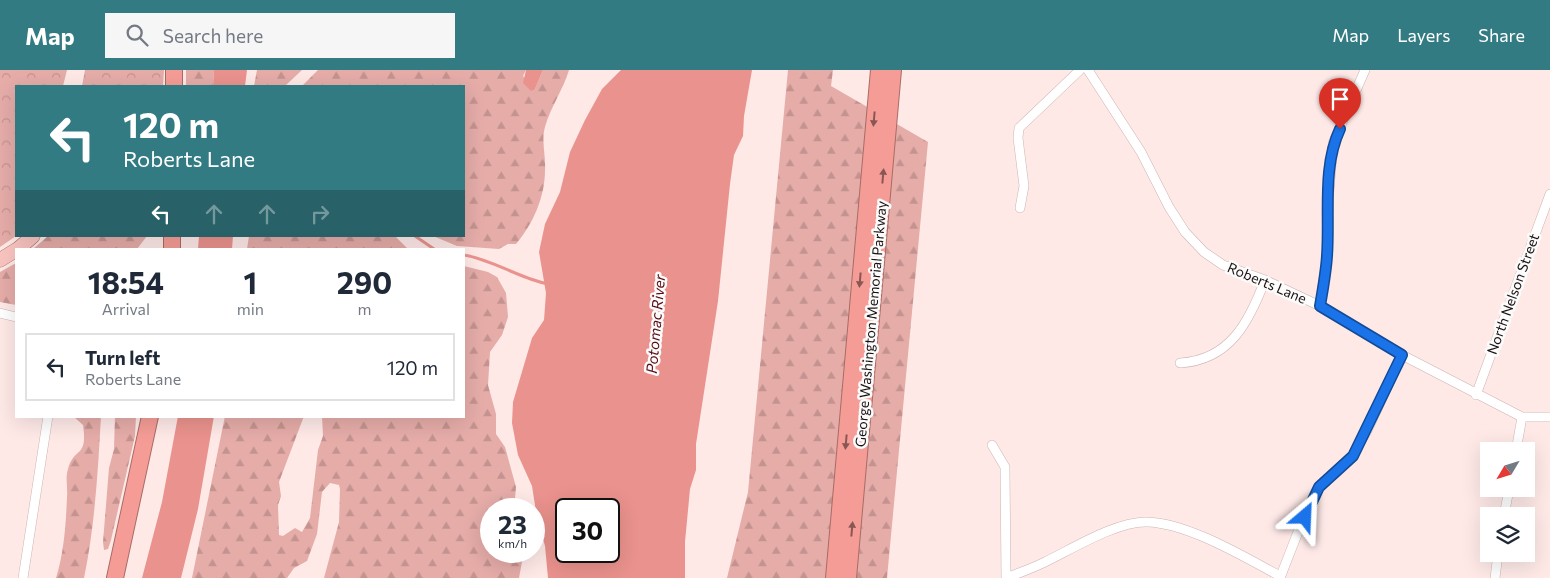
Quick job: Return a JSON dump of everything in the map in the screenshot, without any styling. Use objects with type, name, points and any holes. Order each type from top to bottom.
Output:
[{"type":"highway","points":[[174,70],[174,85]]},
{"type":"highway","points":[[869,70],[876,95]]},
{"type":"highway","name":"George Washington Memorial Parkway","points":[[834,578],[879,70]]},
{"type":"highway","name":"George Washington Memorial Parkway","points":[[848,578],[893,70]]},
{"type":"highway","points":[[115,578],[150,418]]},
{"type":"main road","points":[[19,248],[31,237]]},
{"type":"main road","points":[[0,260],[15,251]]},
{"type":"street","points":[[1020,208],[1024,186],[1018,138],[1019,128],[1080,70]]},
{"type":"street","name":"Roberts Lane","points":[[1088,70],[1141,152],[1169,207],[1185,232],[1204,252],[1223,265],[1265,280],[1320,306],[1402,355],[1476,395],[1522,417],[1550,417]]},
{"type":"street","points":[[1320,306],[1327,256],[1328,194],[1333,143],[1365,70]]},
{"type":"street","name":"North Nelson Street","points":[[1476,395],[1550,194]]},
{"type":"street","points":[[1180,363],[1195,362],[1211,356],[1234,339],[1252,313],[1265,280]]},
{"type":"street","points":[[0,313],[15,317]]},
{"type":"street","points":[[992,445],[1005,467],[1006,578],[1043,563],[1107,531],[1146,522],[1180,529],[1221,545],[1280,577],[1319,487],[1353,456],[1402,355]]},
{"type":"street","points":[[1518,442],[1522,417]]},
{"type":"street","points":[[22,578],[48,418]]},
{"type":"street","points":[[1495,578],[1497,562]]},
{"type":"green space","points":[[0,70],[67,70],[63,85],[15,85],[15,237],[0,247]]},
{"type":"green space","points":[[85,70],[164,70],[163,85],[82,85]]},
{"type":"green space","points":[[186,70],[214,70],[213,85],[186,85]]},
{"type":"green space","points":[[257,70],[302,70],[286,85],[254,85]]},
{"type":"green space","points":[[318,70],[526,70],[523,76],[535,89],[543,70],[569,70],[545,127],[543,138],[545,165],[543,190],[537,210],[528,228],[516,244],[508,244],[499,249],[457,246],[435,237],[465,237],[465,85],[303,85]]},
{"type":"green space","points":[[788,70],[833,70],[831,86],[928,142],[887,578],[727,578],[748,492]]},
{"type":"green space","points":[[47,237],[146,237],[138,248],[34,248]]},
{"type":"green space","points":[[249,237],[396,237],[407,248],[247,248]]},
{"type":"green space","points":[[15,264],[15,305],[0,302],[0,272]]},
{"type":"green space","points":[[465,266],[488,272],[497,277],[506,293],[508,317],[502,335],[490,352],[488,385],[496,414],[496,434],[505,447],[516,487],[515,498],[480,498],[480,563],[522,563],[519,578],[324,578],[339,522],[340,489],[339,485],[330,483],[322,492],[317,534],[307,561],[294,568],[287,578],[192,578],[225,418],[303,418],[279,482],[281,496],[278,505],[279,535],[283,536],[295,528],[302,532],[310,518],[318,450],[323,436],[322,418],[465,418]]},
{"type":"green space","points":[[75,418],[101,418],[97,477],[88,558],[84,578],[56,578],[64,538],[67,472],[71,462],[84,443],[83,425]]},
{"type":"green space","points":[[115,418],[136,418],[135,436],[111,540],[108,549],[104,550],[109,468],[114,449]]},
{"type":"water","points":[[214,70],[247,70],[245,85],[213,85]]},
{"type":"water","points":[[526,70],[543,70],[535,89],[531,91],[523,83]]},
{"type":"water","name":"Potomac River","points":[[621,70],[752,70],[744,116],[743,136],[734,155],[730,184],[718,301],[696,444],[696,470],[690,489],[685,542],[685,578],[548,578],[545,546],[545,498],[534,498],[532,486],[518,455],[512,423],[513,402],[532,338],[544,320],[546,293],[539,252],[545,224],[560,192],[570,152],[602,89]]},
{"type":"water","points":[[199,237],[233,237],[232,248],[198,248]]},
{"type":"water","points":[[178,418],[214,418],[198,509],[181,578],[142,578],[162,502]]},
{"type":"waterway","points":[[416,237],[433,248]]},
{"type":"waterway","points":[[465,255],[475,257],[526,278],[548,284]]},
{"type":"route","points":[[1305,517],[1319,487],[1353,456],[1368,429],[1402,355],[1320,306],[1327,256],[1328,194],[1333,143],[1340,129]]}]
